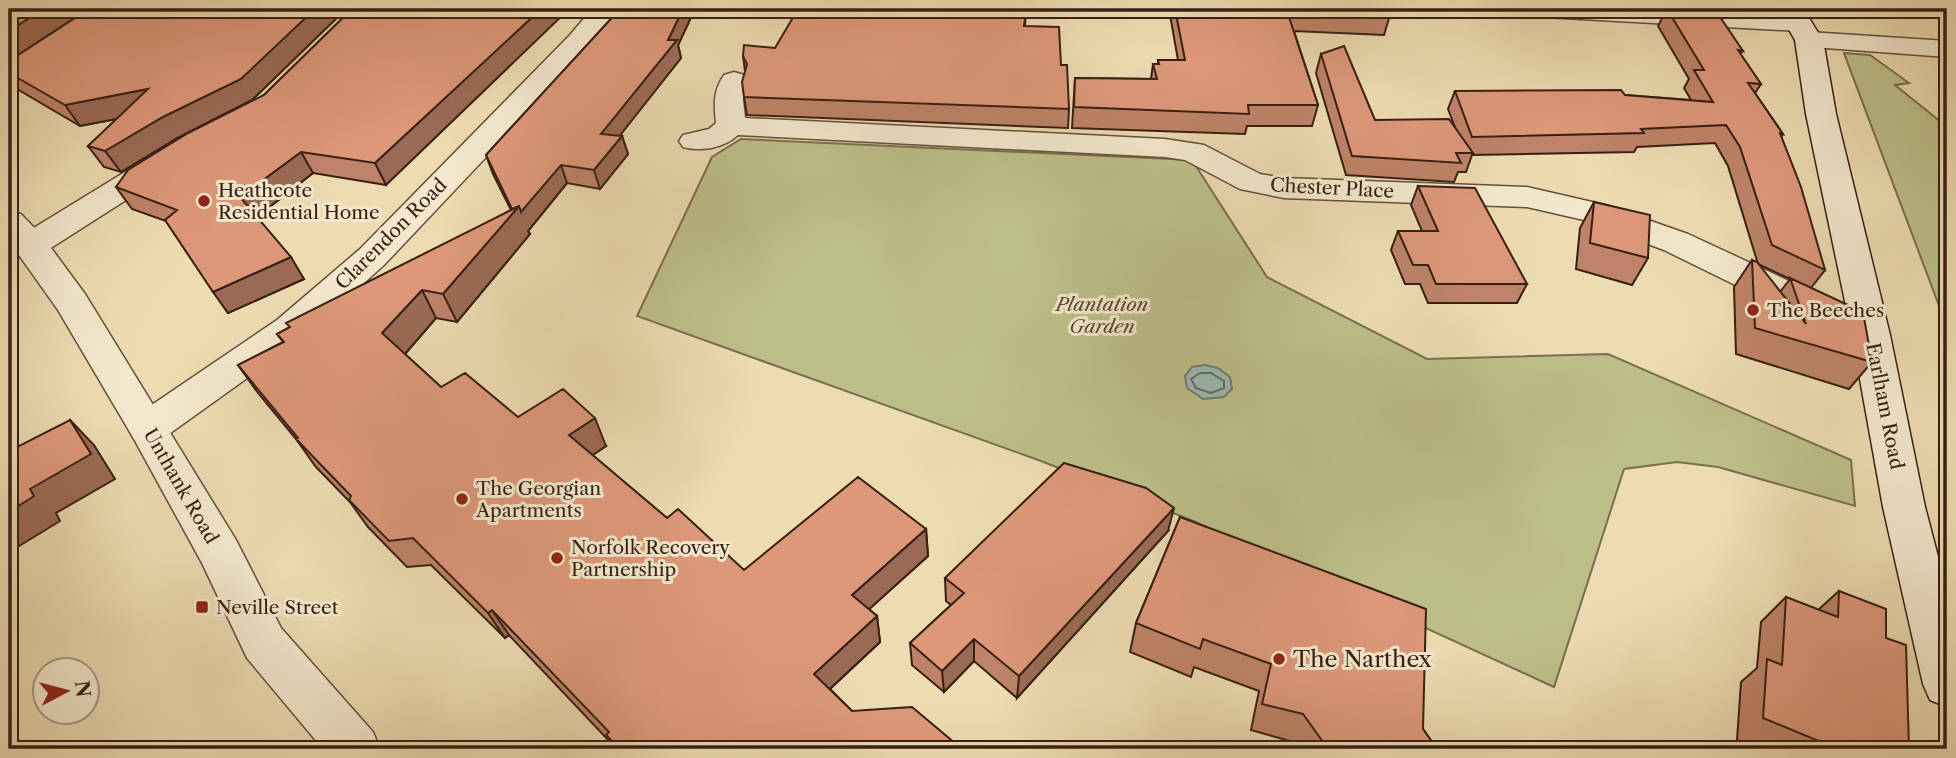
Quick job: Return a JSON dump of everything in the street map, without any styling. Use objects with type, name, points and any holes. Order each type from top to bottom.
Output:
[{"type":"street","name":"Clarendon Road","points":[[148,428],[290,330],[372,257],[580,41],[605,9]]},
{"type":"street","points":[[1544,9],[1799,24],[1947,49]]},
{"type":"street","name":"Earlham Road","points":[[1799,24],[1822,114],[1871,335],[1903,507],[1941,636],[1947,684]]},
{"type":"street","points":[[731,126],[728,100],[734,81]]},
{"type":"street","name":"Chester Place","points":[[694,141],[718,136],[731,126],[1165,149],[1193,152],[1251,182],[1284,188],[1527,197],[1593,212],[1675,242],[1871,335]]},
{"type":"street","points":[[20,233],[189,146]]},
{"type":"street","name":"Unthank Road","points":[[20,233],[72,303],[148,428],[219,553],[264,643],[355,749]]},
{"type":"green space","points":[[1844,53],[1870,55],[1909,83],[1895,85],[1941,122],[1947,122],[1947,327]]},
{"type":"green space","name":"Plantation Garden","points":[[741,139],[1192,160],[1267,277],[1427,359],[1608,354],[1851,460],[1855,506],[1718,467],[1677,462],[1624,469],[1554,687],[1191,520],[1041,461],[637,316],[712,157]]},
{"type":"water","points":[[1205,365],[1218,368],[1230,377],[1232,389],[1224,397],[1203,399],[1187,388],[1185,376],[1192,367]]},
{"type":"building","points":[[9,9],[43,9],[9,31]]},
{"type":"building","points":[[89,9],[315,9],[241,79],[163,117],[105,151],[88,146],[148,89],[65,105],[9,73],[9,61]]},
{"type":"building","points":[[352,9],[541,9],[375,163],[301,152],[240,197],[291,257],[213,292],[165,220],[177,210],[116,187],[128,170],[188,133],[264,95]]},
{"type":"building","points":[[620,9],[683,9],[668,40],[677,40],[601,134],[622,136],[594,170],[561,165],[521,212],[519,206],[512,209],[486,155]]},
{"type":"building","points":[[798,9],[1026,11],[1024,26],[1059,27],[1061,65],[1067,65],[1069,109],[744,97],[742,82],[747,64],[743,56],[744,45],[775,48]]},
{"type":"building","points":[[1175,9],[1387,9],[1390,15],[1287,11],[1318,105],[1248,105],[1249,114],[1074,107],[1075,78],[1157,79],[1153,64],[1159,64],[1158,60],[1185,60]]},
{"type":"building","points":[[1667,9],[1716,11],[1743,51],[1738,50],[1761,84],[1748,83],[1783,134],[1780,133],[1801,187],[1825,270],[1772,245],[1740,147],[1726,125],[1641,129],[1644,133],[1472,137],[1455,91],[1621,90],[1625,95],[1713,102],[1694,70],[1704,70]]},
{"type":"building","points":[[1344,46],[1375,120],[1449,119],[1473,153],[1456,153],[1461,163],[1352,156],[1321,54]]},
{"type":"building","points":[[1418,186],[1475,188],[1527,284],[1436,284],[1428,265],[1413,265],[1398,231],[1438,231]]},
{"type":"building","points":[[1594,202],[1650,215],[1648,258],[1590,243]]},
{"type":"building","points":[[519,206],[443,294],[422,290],[382,333],[441,387],[465,373],[518,417],[563,389],[595,418],[569,435],[667,518],[678,509],[744,570],[858,477],[926,529],[852,595],[877,616],[814,674],[852,711],[912,707],[962,749],[620,749],[606,735],[609,732],[492,610],[488,613],[413,538],[389,541],[349,500],[351,496],[296,439],[298,438],[238,365],[284,342],[277,334],[290,327],[286,323]]},
{"type":"building","points":[[1752,260],[1757,262],[1806,324],[1790,278],[1863,312],[1872,362],[1755,328]]},
{"type":"building","points":[[70,420],[91,454],[30,489],[34,496],[9,512],[9,451]]},
{"type":"building","points":[[1064,463],[1146,488],[1174,508],[1019,676],[974,639],[942,671],[910,643],[964,593],[945,578]]},
{"type":"building","name":"The Narthex","points":[[1180,517],[1426,609],[1423,729],[1437,749],[1328,749],[1303,714],[1262,704],[1271,664],[1203,639],[1200,649],[1136,623]]},
{"type":"building","points":[[1839,591],[1886,609],[1886,638],[1906,645],[1909,749],[1838,749],[1763,718],[1767,659],[1782,665],[1786,597],[1838,617]]},
{"type":"place","name":"Heathcote Residential Home","points":[[204,201]]},
{"type":"place","name":"The Beeches","points":[[1753,310]]},
{"type":"place","name":"The Georgian Apartments","points":[[462,499]]},
{"type":"place","name":"Norfolk Recovery Partnership","points":[[557,558]]},
{"type":"place","name":"Neville Street","points":[[202,607]]},
{"type":"place","name":"The Narthex","points":[[1279,659]]}]
